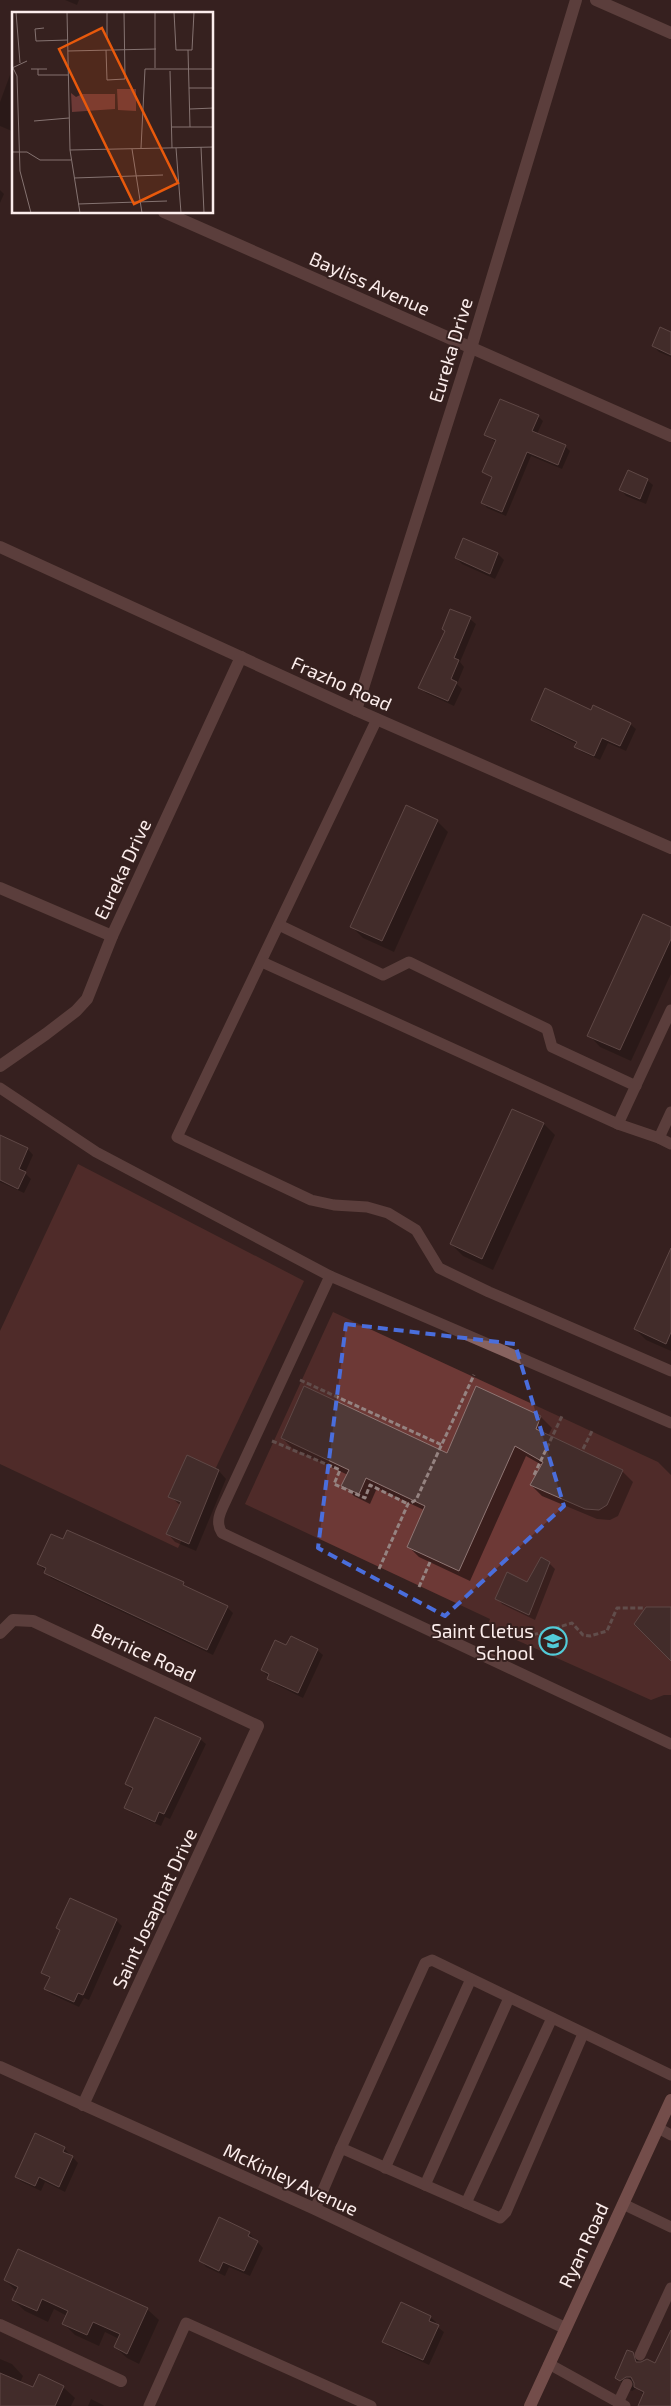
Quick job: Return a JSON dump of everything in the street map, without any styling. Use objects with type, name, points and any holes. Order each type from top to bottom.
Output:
[{"type":"main road","name":"Ryan Road","points":[[530,2406],[671,2100]]},
{"type":"street","name":"Eureka Drive","points":[[356,710],[471,348],[576,0]]},
{"type":"street","points":[[596,0],[671,33]]},
{"type":"street","name":"Bayliss Avenue","points":[[169,214],[671,436]]},
{"type":"street","name":"Frazho Road","points":[[0,547],[377,720],[671,848]]},
{"type":"street","name":"Eureka Drive","points":[[0,1066],[54,1028],[87,999],[112,936],[241,657]]},
{"type":"street","points":[[0,888],[112,936]]},
{"type":"street","name":"Bernice Road","points":[[0,1634],[13,1620],[33,1621],[258,1726]]},
{"type":"street","name":"Saint Josaphat Drive","points":[[83,2105],[258,1726]]},
{"type":"street","name":"McKinley Avenue","points":[[0,2067],[315,2210],[565,2328]]},
{"type":"street","points":[[0,2325],[121,2381]]},
{"type":"lane","points":[[377,720],[177,1137],[311,1200],[334,1205],[367,1207],[388,1213],[416,1230],[439,1268],[489,1292],[671,1371]]},
{"type":"lane","points":[[279,925],[384,975],[409,962],[547,1029],[552,1047],[636,1086]]},
{"type":"lane","points":[[262,962],[618,1124],[671,1144]]},
{"type":"lane","points":[[618,1124],[671,1010]]},
{"type":"lane","points":[[0,1088],[96,1152],[330,1276],[671,1423]]},
{"type":"lane","points":[[659,1138],[671,1112]]},
{"type":"lane","points":[[330,1276],[218,1519],[218,1527],[222,1533],[671,1744]]},
{"type":"lane","points":[[315,2210],[425,1962],[432,1960],[671,2075]]},
{"type":"lane","points":[[385,2168],[471,1979]]},
{"type":"lane","points":[[425,2185],[509,1998]]},
{"type":"lane","points":[[466,2203],[552,2018]]},
{"type":"lane","points":[[341,2148],[500,2218],[506,2212],[583,2034]]},
{"type":"lane","points":[[658,2128],[671,2134]]},
{"type":"lane","points":[[623,2204],[671,2227]]},
{"type":"lane","points":[[640,2355],[671,2288]]},
{"type":"lane","points":[[149,2406],[186,2323],[371,2406]]},
{"type":"lane","points":[[549,2364],[622,2404],[627,2384]]},
{"type":"path","points":[[379,1569],[408,1504],[416,1500],[474,1375]]},
{"type":"path","points":[[300,1380],[442,1445]]},
{"type":"path","points":[[534,1475],[562,1416]]},
{"type":"path","points":[[583,1449],[592,1429]]},
{"type":"path","points":[[272,1441],[340,1470],[334,1484],[365,1498],[370,1485],[408,1504]]},
{"type":"path","points":[[419,1587],[430,1562]]},
{"type":"path","points":[[526,1637],[572,1623],[583,1635],[597,1634],[607,1631],[617,1608],[644,1608]]},
{"type":"highlighted area","points":[[346,1324],[515,1344],[564,1506],[445,1616],[318,1548]]},
{"type":"shaded area","points":[[78,1164],[304,1281],[178,1548],[0,1464],[0,1331]]},
{"type":"shaded area","points":[[333,1312],[658,1462],[671,1475],[671,1695],[664,1695],[651,1700],[487,1627],[490,1619],[245,1504]]},
{"type":"building","points":[[660,327],[671,332],[671,355],[652,346]]},
{"type":"building","points":[[500,399],[539,415],[532,431],[566,445],[558,465],[527,452],[502,512],[481,503],[492,477],[482,472],[496,440],[484,435]]},
{"type":"building","points":[[628,470],[648,479],[640,499],[619,490]]},
{"type":"building","points":[[463,538],[498,553],[490,574],[455,558]]},
{"type":"building","points":[[450,609],[471,617],[454,658],[459,660],[451,679],[457,682],[448,701],[418,688],[445,631],[442,629]]},
{"type":"building","points":[[545,688],[591,710],[593,705],[631,723],[620,746],[602,738],[594,756],[574,747],[577,742],[531,720]]},
{"type":"building","points":[[406,805],[438,820],[382,941],[350,927]]},
{"type":"building","points":[[643,914],[671,927],[671,939],[620,1050],[587,1036]]},
{"type":"building","points":[[512,1109],[544,1123],[482,1259],[450,1244]]},
{"type":"building","points":[[0,1135],[28,1148],[19,1169],[26,1172],[18,1189],[0,1180]]},
{"type":"building","points":[[671,1248],[671,1332],[666,1344],[634,1329]]},
{"type":"building","points":[[304,1386],[447,1453],[476,1386],[541,1416],[536,1429],[623,1470],[607,1505],[599,1510],[585,1509],[530,1485],[543,1462],[515,1446],[459,1571],[407,1547],[425,1506],[366,1478],[359,1494],[341,1486],[349,1470],[281,1438]]},
{"type":"building","points":[[187,1455],[219,1470],[189,1544],[166,1534],[181,1502],[168,1497]]},
{"type":"building","points":[[67,1530],[184,1582],[183,1585],[228,1606],[207,1650],[44,1573],[46,1568],[37,1564],[51,1534],[63,1539]]},
{"type":"building","points":[[541,1557],[550,1562],[529,1615],[495,1599],[507,1572],[527,1582]]},
{"type":"building","points":[[646,1607],[671,1607],[671,1661],[634,1624]]},
{"type":"building","points":[[291,1636],[318,1649],[298,1693],[267,1679],[269,1674],[261,1670],[275,1640],[286,1645]]},
{"type":"building","points":[[155,1717],[201,1738],[164,1814],[159,1812],[155,1822],[124,1808],[133,1788],[125,1784]]},
{"type":"building","points":[[70,1898],[117,1919],[83,1995],[78,1993],[74,2002],[44,1989],[50,1977],[41,1973],[60,1930],[56,1928]]},
{"type":"building","points":[[35,2133],[65,2147],[63,2152],[73,2156],[59,2187],[39,2177],[35,2186],[15,2177]]},
{"type":"building","points":[[219,2217],[250,2232],[248,2236],[258,2241],[244,2271],[223,2262],[219,2271],[199,2261]]},
{"type":"building","points":[[18,2249],[148,2308],[127,2354],[114,2347],[120,2334],[93,2322],[87,2335],[62,2324],[68,2311],[42,2299],[37,2311],[12,2300],[18,2287],[4,2280]]},
{"type":"building","points":[[401,2302],[431,2316],[429,2321],[439,2325],[423,2360],[382,2342]]},
{"type":"building","points":[[671,2330],[671,2406],[638,2406],[644,2392],[634,2387],[631,2377],[626,2377],[620,2381],[615,2378],[627,2350],[633,2352],[636,2362],[647,2359],[655,2363]]},
{"type":"building","points":[[0,2373],[33,2387],[39,2374],[64,2386],[55,2406],[0,2406]]},
{"type":"place","name":"Saint Cletus School","points":[[553,1641]]}]
